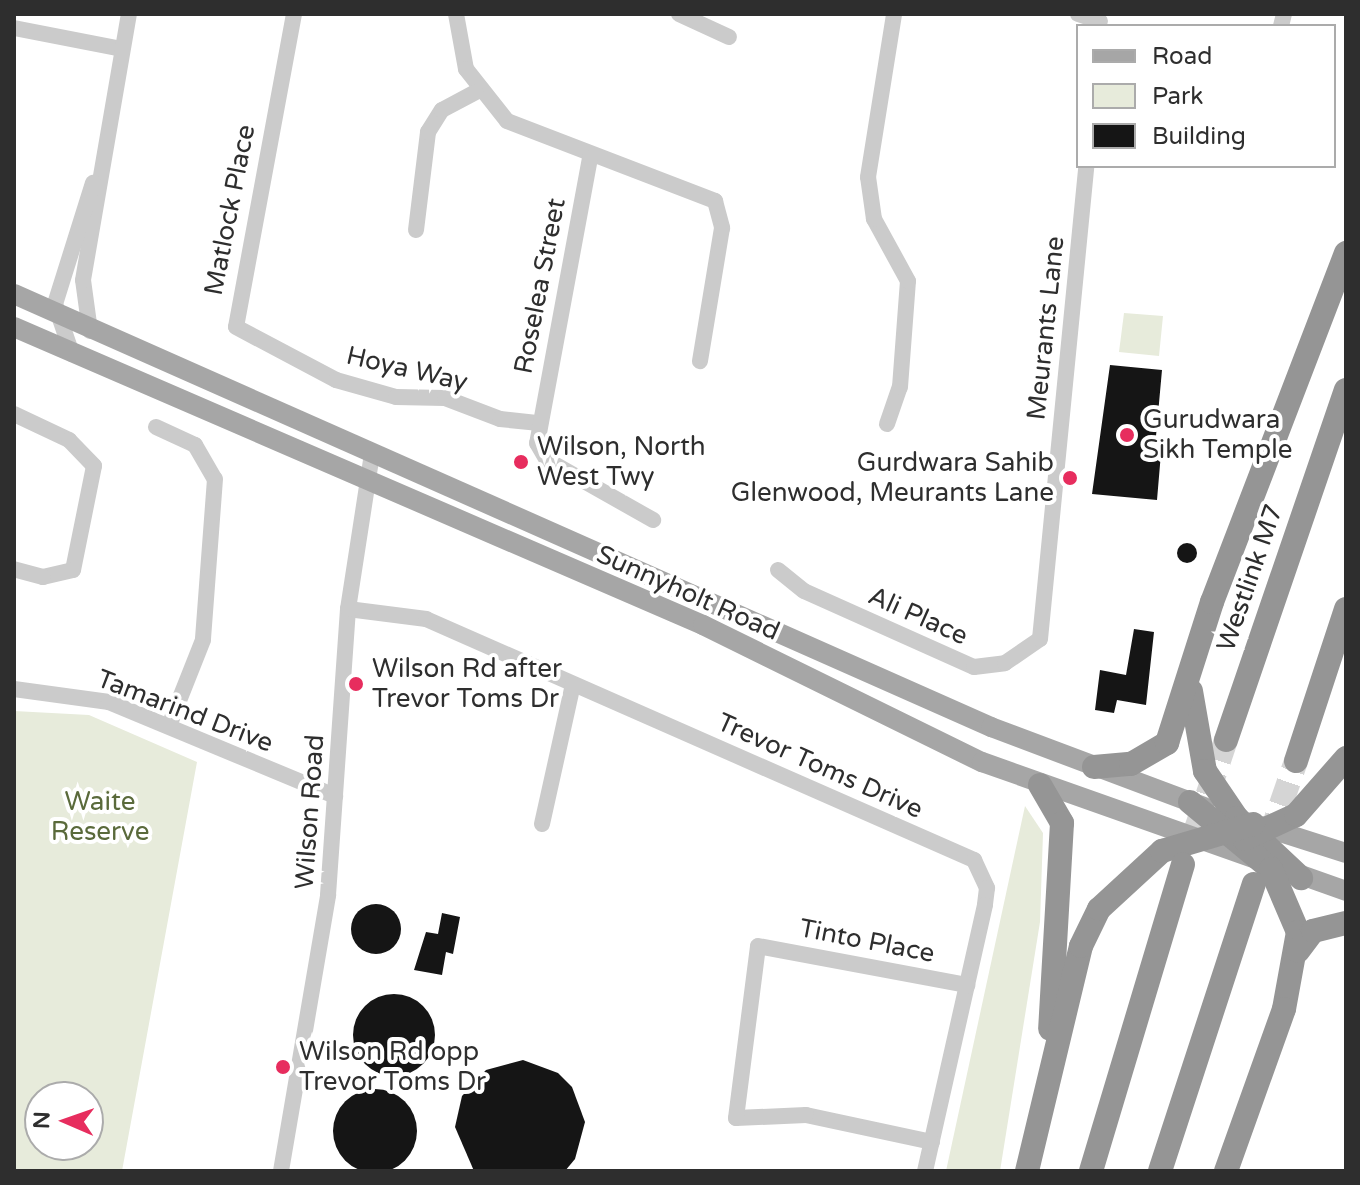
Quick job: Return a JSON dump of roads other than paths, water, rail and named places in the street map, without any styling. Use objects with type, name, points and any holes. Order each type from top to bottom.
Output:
[{"type":"highway","points":[[1094,767],[1153,755],[1167,743],[1191,685],[1212,602],[1346,253]]},
{"type":"highway","name":"Westlink M7","points":[[1226,740],[1346,390]]},
{"type":"highway","points":[[1296,761],[1346,609]]},
{"type":"highway","points":[[1191,685],[1198,752],[1248,829],[1301,878]]},
{"type":"highway","points":[[1027,1171],[1049,1067],[1081,946],[1099,909],[1153,856],[1248,829],[1312,801],[1346,758]]},
{"type":"highway","points":[[1040,785],[1062,823],[1049,1067]]},
{"type":"highway","points":[[1190,802],[1248,829],[1263,876],[1294,915],[1298,951]]},
{"type":"highway","points":[[1091,1171],[1183,865]]},
{"type":"highway","points":[[1160,1171],[1263,876]]},
{"type":"highway","points":[[1226,1171],[1249,1109],[1298,951],[1313,931],[1346,923]]},
{"type":"main road","name":"Sunnyholt Road","points":[[14,294],[90,331],[1094,767],[1190,802]]},
{"type":"main road","name":"Sunnyholt Road","points":[[14,327],[365,484],[640,597],[1040,785],[1196,842],[1263,876],[1301,878],[1346,891]]},
{"type":"main road","points":[[1248,829],[1346,853]]},
{"type":"street","points":[[90,331],[83,280],[100,162],[129,14]]},
{"type":"street","name":"Matlock Place","points":[[294,14],[233,317],[243,337],[316,366]]},
{"type":"street","points":[[456,14],[460,52],[476,92],[507,121],[590,158],[696,192],[722,213],[700,361]]},
{"type":"street","points":[[679,14],[729,37]]},
{"type":"street","points":[[887,424],[900,387],[908,281],[871,210],[868,177],[894,14]]},
{"type":"street","points":[[1078,14],[1100,20]]},
{"type":"street","points":[[14,28],[122,49]]},
{"type":"street","points":[[416,230],[428,132],[442,110],[476,92]]},
{"type":"street","name":"Roselea Street","points":[[537,423],[590,158]]},
{"type":"street","points":[[72,354],[57,315],[58,288],[100,162]]},
{"type":"street","name":"Meurants Lane","points":[[1040,639],[1086,168]]},
{"type":"street","name":"Hoya Way","points":[[316,366],[336,380],[396,397],[445,398],[500,419],[537,423]]},
{"type":"street","points":[[14,414],[69,440],[94,466],[73,570],[43,577],[14,569]]},
{"type":"street","points":[[537,423],[547,460],[653,520]]},
{"type":"street","points":[[156,427],[195,445],[215,479],[203,640],[169,726]]},
{"type":"street","name":"Wilson Road","points":[[281,1171],[328,895],[348,609],[372,454]]},
{"type":"street","name":"Ali Place","points":[[778,570],[804,591],[974,667],[1005,663],[1040,639]]},
{"type":"street","name":"Trevor Toms Drive","points":[[348,609],[426,619],[974,860],[987,888],[925,1171]]},
{"type":"street","points":[[542,824],[573,684]]},
{"type":"street","name":"Tamarind Drive","points":[[14,689],[100,699],[335,796]]},
{"type":"street","name":"Tinto Place","points":[[932,1142],[806,1115],[736,1118],[758,946],[967,985]]},
{"type":"tunnel","points":[[1196,829],[1226,740]]},
{"type":"tunnel","points":[[1269,839],[1296,761]]},
{"type":"place","name":"Gurudwara Sikh Temple","points":[[1127,435]]},
{"type":"place","name":"Wilson, North West Twy","points":[[521,462]]},
{"type":"place","name":"Gurdwara Sahib Glenwood, Meurants Lane","points":[[1070,478]]},
{"type":"place","name":"Wilson Rd after Trevor Toms Dr","points":[[356,684]]},
{"type":"place","name":"Wilson Rd opp Trevor Toms Dr","points":[[283,1067]]},
{"type":"park label","name":"Waite Reserve","points":[[100,817]]}]
